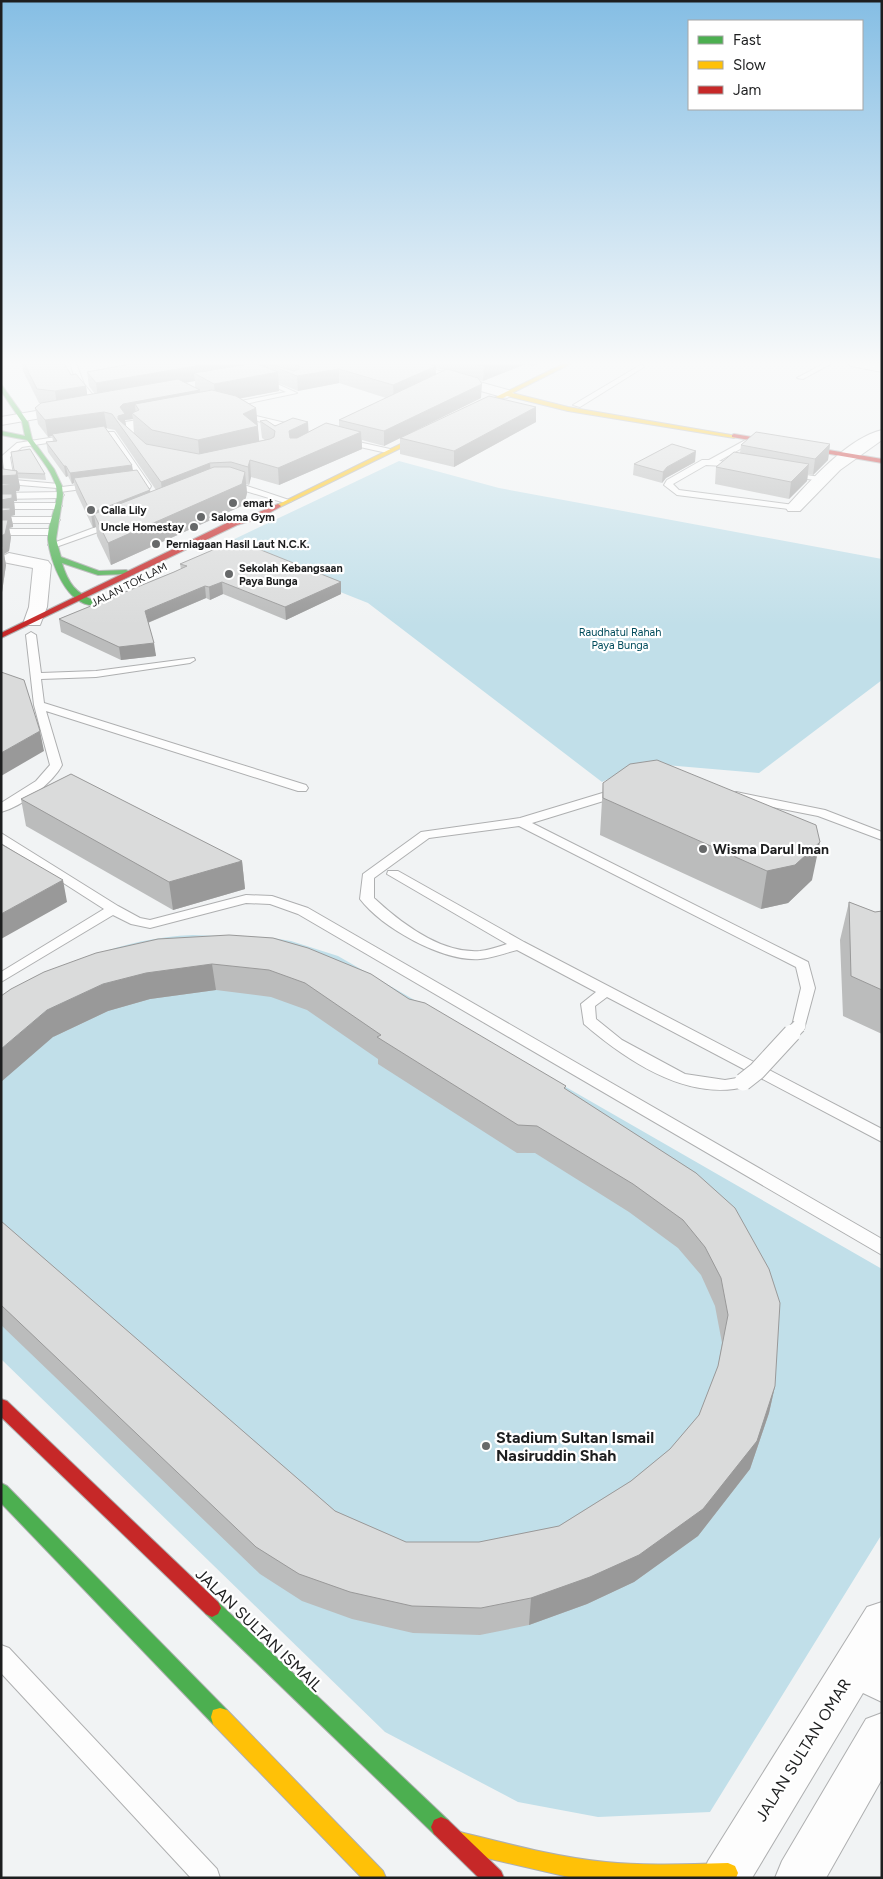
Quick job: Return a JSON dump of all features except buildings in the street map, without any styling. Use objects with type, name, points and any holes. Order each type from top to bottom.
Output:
[{"type":"street","points":[[37,451],[51,469],[56,519],[68,588],[80,598],[93,603]]},
{"type":"street","name":"JALAN TOK LAM","points":[[1,636],[32,628],[93,603],[246,526],[256,518],[387,451]]},
{"type":"street","points":[[826,451],[882,461]]},
{"type":"street","points":[[794,508],[820,479],[856,451]]},
{"type":"street","name":"JALAN TOK LAM","points":[[16,642],[32,628],[80,598],[234,523],[256,518]]},
{"type":"street","points":[[5,558],[37,550],[56,519]]},
{"type":"street","points":[[56,519],[82,570],[101,574],[116,574],[142,568]]},
{"type":"street","points":[[5,558],[42,565],[39,600],[32,628]]},
{"type":"street","name":"JALAN SULTAN ISMAIL","points":[[1,1406],[494,1878]]},
{"type":"street","points":[[1,1491],[376,1878]]},
{"type":"street","name":"JALAN SULTAN OMAR","points":[[726,1875],[869,1672],[882,1622]]},
{"type":"street","points":[[799,1878],[882,1734]]},
{"type":"street","points":[[455,1841],[555,1864],[604,1872],[653,1875],[726,1875]]},
{"type":"lane","points":[[13,451],[6,456],[10,482],[56,519],[69,542],[124,519]]},
{"type":"lane","points":[[122,451],[151,492]]},
{"type":"lane","points":[[712,461],[732,451]]},
{"type":"lane","points":[[748,466],[712,461],[705,462],[668,485],[677,492],[794,508]]},
{"type":"lane","points":[[784,473],[820,479]]},
{"type":"lane","points":[[132,480],[142,479]]},
{"type":"lane","points":[[220,484],[233,483],[288,501]]},
{"type":"lane","points":[[1,540],[56,519],[103,484]]},
{"type":"lane","points":[[1,496],[56,519]]},
{"type":"lane","points":[[1,501],[56,519]]},
{"type":"lane","points":[[1,506],[56,519]]},
{"type":"lane","points":[[1,510],[56,519]]},
{"type":"lane","points":[[1,515],[56,519]]},
{"type":"lane","points":[[1,520],[56,519]]},
{"type":"lane","points":[[1,526],[56,519]]},
{"type":"lane","points":[[1,532],[56,519]]},
{"type":"lane","points":[[1,808],[48,778],[56,765],[39,705],[32,628]]},
{"type":"lane","points":[[35,676],[96,674],[190,660]]},
{"type":"lane","points":[[39,705],[302,788]]},
{"type":"lane","points":[[519,945],[476,955],[447,950],[405,930],[384,915],[367,899],[368,877],[425,835],[521,822],[628,789]]},
{"type":"lane","points":[[719,793],[820,813],[882,836]]},
{"type":"lane","points":[[521,822],[786,954],[803,965],[808,988],[799,1026],[758,1071],[743,1082],[725,1085],[682,1079],[617,1044],[589,1021],[588,1004],[606,991]]},
{"type":"lane","points":[[1,837],[113,909],[136,921],[150,924],[246,899],[272,900],[303,911],[882,1248]]},
{"type":"lane","points":[[393,874],[519,945],[882,1136]]},
{"type":"lane","points":[[1,978],[113,909]]},
{"type":"lane","points":[[1,1656],[208,1878]]},
{"type":"green space","name":"Raudhatul Rahah Paya Bunga","points":[[399,461],[499,488],[882,559],[882,680],[759,773],[642,763],[602,782],[368,603],[222,545]]},
{"type":"green space","name":"Stadium Sultan Ismail Nasiruddin Shah","points":[[193,935],[273,938],[291,941],[338,956],[882,1269],[882,1534],[710,1812],[598,1817],[518,1802],[385,1732],[1,1359],[1,1004],[46,977],[92,956],[141,942],[166,937]]},
{"type":"traffic: fast","points":[[38,451],[51,469],[59,486],[60,495],[52,539],[62,575],[68,587],[80,598],[93,603]]},
{"type":"traffic: fast","points":[[56,558],[98,573],[126,572]]},
{"type":"traffic: fast","points":[[1,1491],[220,1717]]},
{"type":"traffic: fast","points":[[212,1608],[441,1827]]},
{"type":"traffic: slow","points":[[278,506],[391,451]]},
{"type":"traffic: slow","points":[[220,1717],[376,1878]]},
{"type":"traffic: slow","points":[[456,1841],[512,1855],[587,1870],[651,1874],[728,1873]]},
{"type":"traffic: jam","points":[[821,451],[882,461]]},
{"type":"traffic: jam","points":[[1,636],[234,523],[255,517],[278,506]]},
{"type":"traffic: jam","points":[[1,1406],[212,1608]]},
{"type":"traffic: jam","points":[[441,1827],[494,1878]]},
{"type":"place","name":"emart","points":[[233,503]]},
{"type":"place","name":"Calla Lily","points":[[91,510]]},
{"type":"place","name":"Saloma Gym","points":[[201,517]]},
{"type":"place","name":"Uncle Homestay","points":[[194,527]]},
{"type":"place","name":"Perniagaan Hasil Laut N.C.K.","points":[[156,544]]},
{"type":"place","name":"Sekolah Kebangsaan Paya Bunga","points":[[229,574]]},
{"type":"place","name":"Wisma Darul Iman","points":[[703,849]]},
{"type":"place","name":"Stadium Sultan Ismail Nasiruddin Shah","points":[[486,1446]]}]
